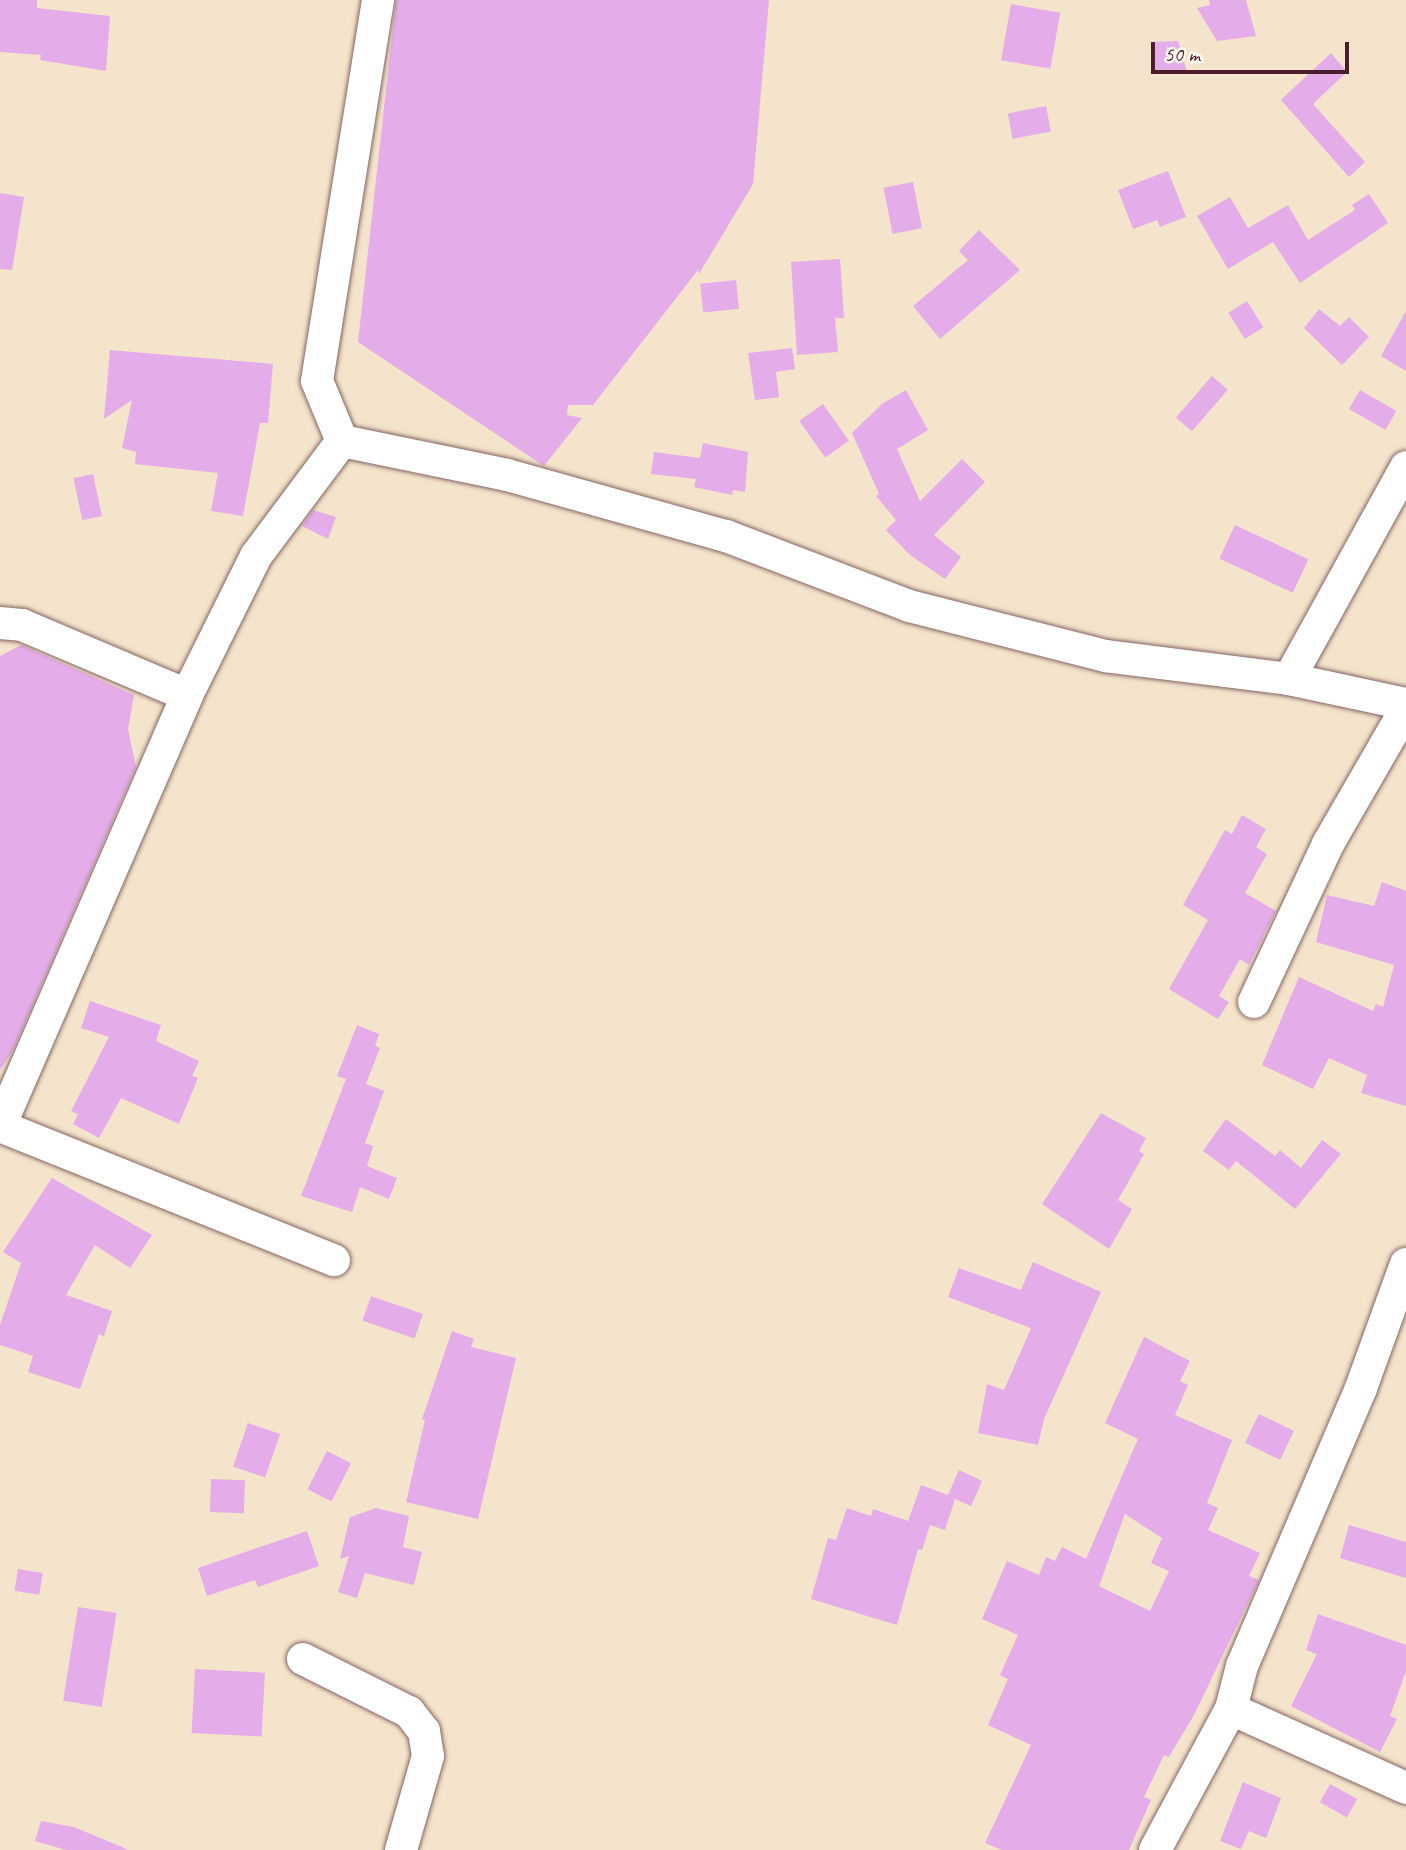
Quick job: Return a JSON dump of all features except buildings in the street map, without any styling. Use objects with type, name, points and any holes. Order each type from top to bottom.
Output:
[{"type":"street","points":[[342,441],[317,381],[378,0]]},
{"type":"street","points":[[342,441],[507,475],[726,536],[909,606],[1105,656],[1289,678],[1406,704]]},
{"type":"street","points":[[334,1260],[0,1126],[187,695],[257,556],[342,441]]},
{"type":"street","points":[[1289,678],[1406,467]]},
{"type":"street","points":[[0,623],[22,625],[187,695]]},
{"type":"street","points":[[1254,1002],[1328,844],[1406,709]]},
{"type":"street","points":[[1155,1850],[1231,1709],[1242,1666],[1361,1388],[1406,1264]]},
{"type":"street","points":[[303,1659],[408,1712],[424,1731],[428,1756],[401,1850]]},
{"type":"street","points":[[1231,1709],[1406,1788]]}]
